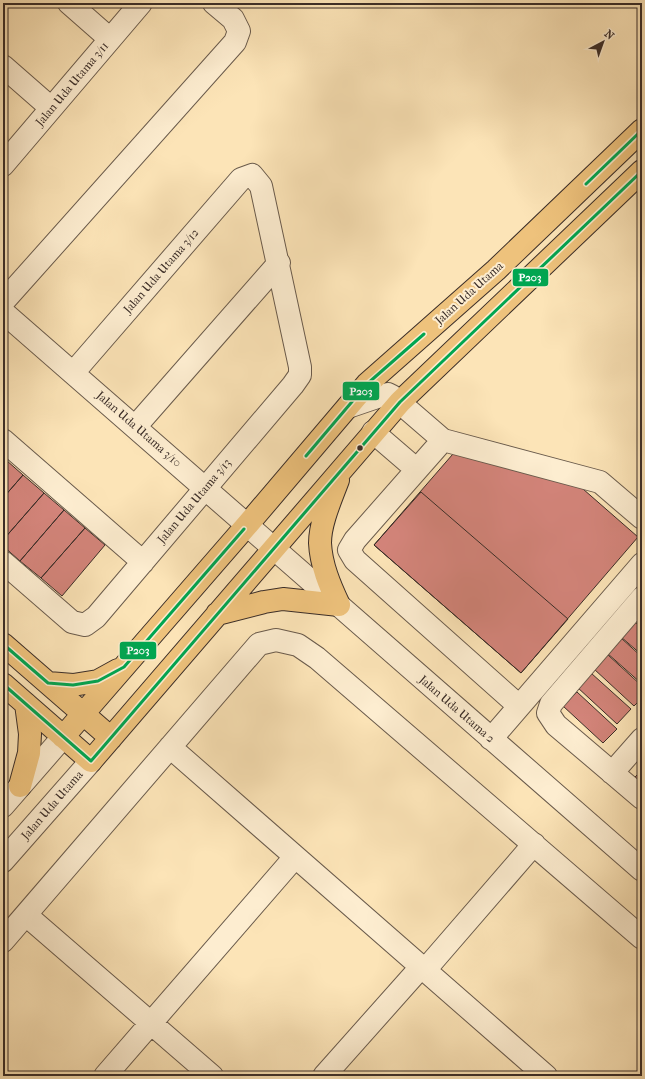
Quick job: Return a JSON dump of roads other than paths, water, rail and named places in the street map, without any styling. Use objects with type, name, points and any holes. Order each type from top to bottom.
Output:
[{"type":"main road","name":"Jalan Uda Utama","points":[[63,737],[368,384],[496,270],[642,130]]},
{"type":"main road","name":"Jalan Uda Utama","points":[[91,761],[400,402],[642,171]]},
{"type":"main road","points":[[217,614],[264,602],[283,599],[339,605],[324,569],[320,542],[324,520],[341,469]]},
{"type":"main road","points":[[3,644],[111,738]]},
{"type":"main road","points":[[48,683],[73,685],[98,681],[124,667]]},
{"type":"main road","points":[[3,684],[91,761]]},
{"type":"main road","points":[[20,786],[28,753],[30,734],[26,704]]},
{"type":"street","points":[[69,3],[110,39]]},
{"type":"street","name":"Jalan Uda Utama 3/11","points":[[3,165],[141,3]]},
{"type":"street","points":[[3,302],[235,42],[238,31],[233,19],[214,3]]},
{"type":"street","points":[[3,66],[51,108]]},
{"type":"street","name":"Jalan Uda Utama 3/12","points":[[73,373],[241,179],[252,175],[261,186],[279,263]]},
{"type":"street","points":[[136,427],[279,263]]},
{"type":"street","name":"Jalan Uda Utama 3/13","points":[[3,562],[72,622],[85,625],[96,617],[294,385],[300,375],[300,367],[279,263]]},
{"type":"street","name":"Jalan Uda Utama 3/10","points":[[3,312],[274,547]]},
{"type":"street","points":[[348,407],[388,394],[400,402],[443,440],[600,482],[642,518]]},
{"type":"street","points":[[373,432],[416,470]]},
{"type":"street","points":[[3,440],[142,562]]},
{"type":"street","points":[[443,440],[354,540],[349,550],[355,560],[519,706]]},
{"type":"street","name":"Jalan Uda Utama 2","points":[[274,547],[642,870]]},
{"type":"street","points":[[491,739],[642,564]]},
{"type":"street","points":[[642,598],[551,704],[548,714],[556,725],[642,798]]},
{"type":"street","points":[[3,941],[259,644],[276,640],[298,645],[317,658],[642,938]]},
{"type":"street","name":"Jalan Uda Utama","points":[[3,806],[63,737]]},
{"type":"street","points":[[612,773],[642,739]]},
{"type":"street","points":[[170,747],[546,1076]]},
{"type":"street","name":"Jalan Uda Utama","points":[[3,862],[91,761]]},
{"type":"street","points":[[324,1076],[423,969],[534,844]]},
{"type":"street","points":[[105,1076],[295,857]]},
{"type":"street","points":[[26,915],[212,1076]]}]
